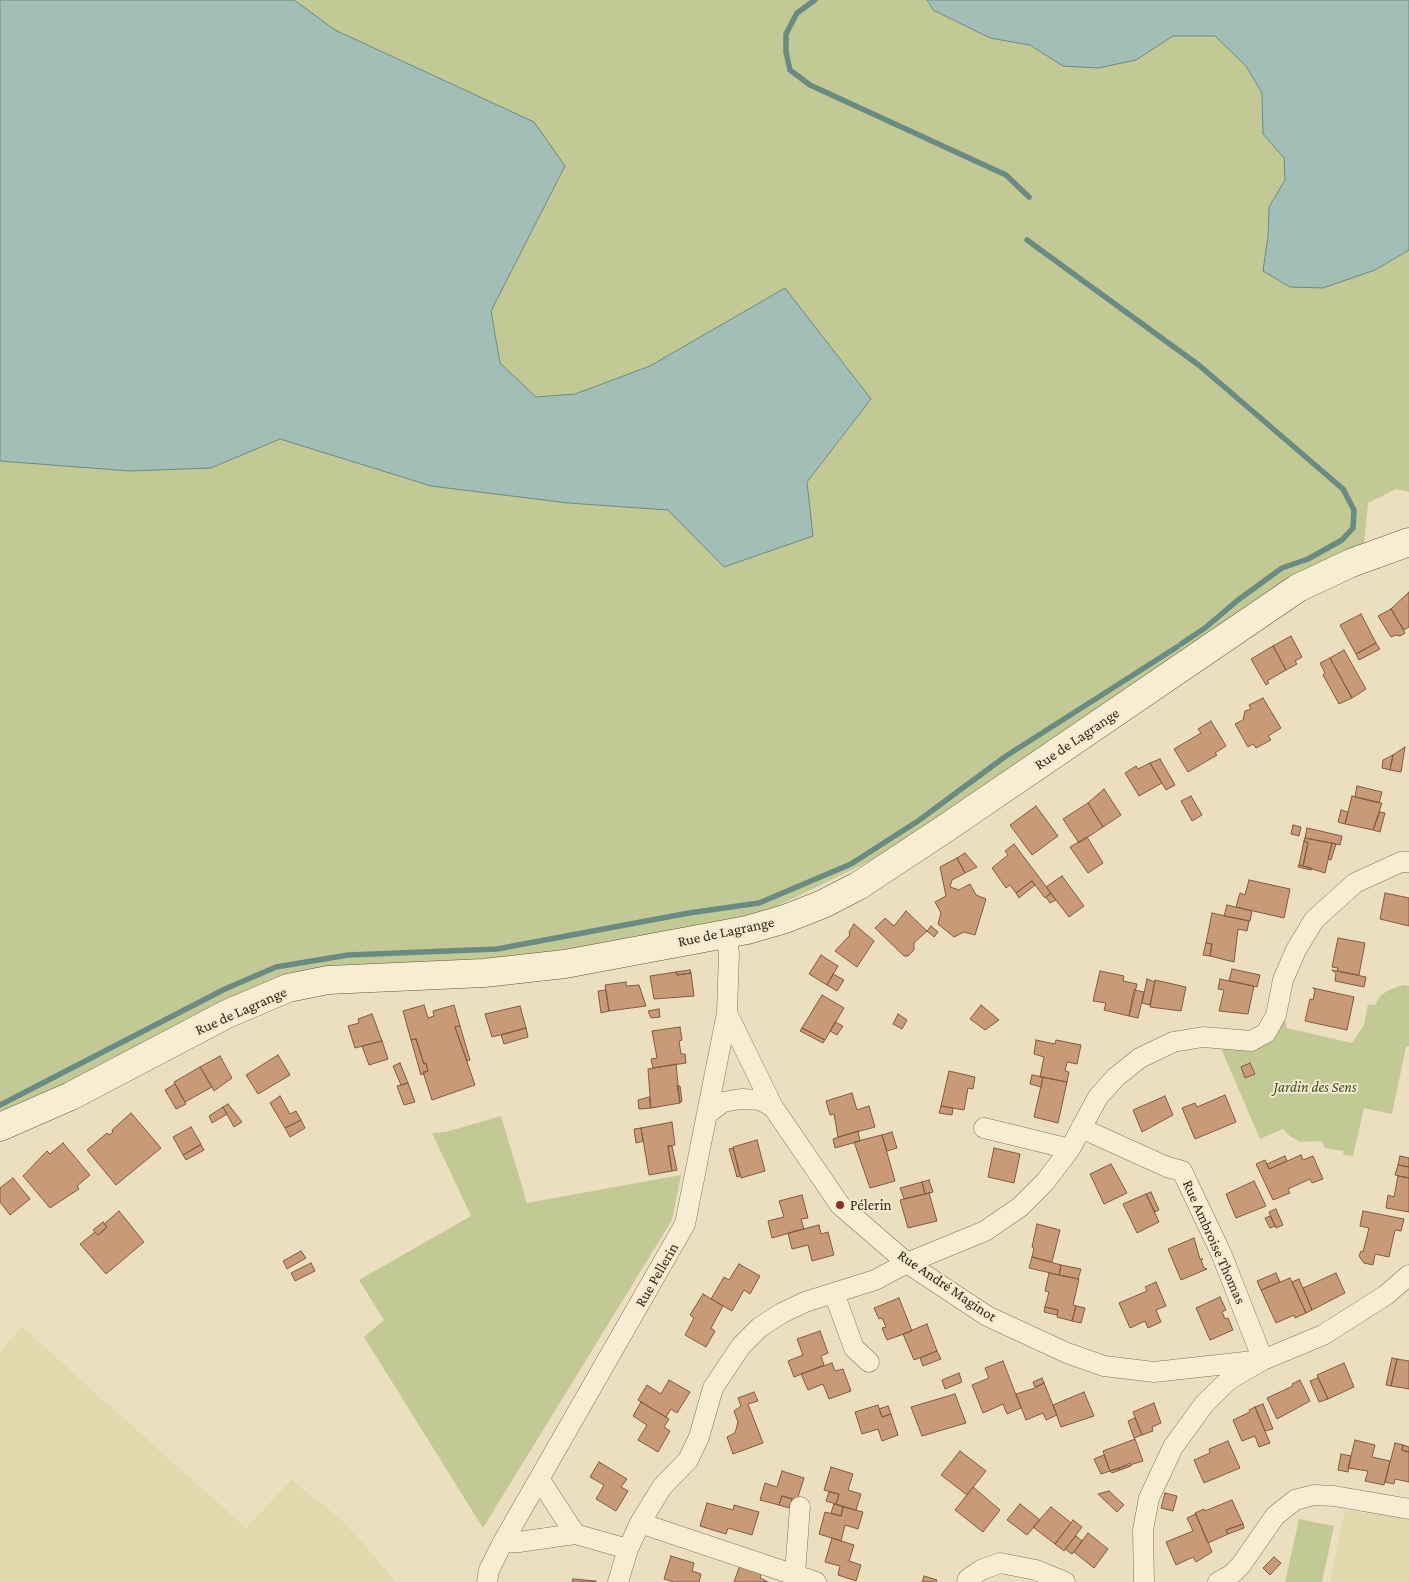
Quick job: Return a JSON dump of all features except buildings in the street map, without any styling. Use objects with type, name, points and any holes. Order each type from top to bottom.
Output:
[{"type":"street","name":"Rue de Lagrange","points":[[0,1126],[71,1096],[227,1014],[288,988],[328,980],[484,973],[556,965],[726,934],[785,919],[823,904],[858,886],[1298,588],[1351,563],[1409,542]]},
{"type":"street","points":[[618,1582],[628,1548],[640,1523],[662,1487],[688,1460],[700,1437],[713,1388],[741,1346],[760,1327],[782,1313],[834,1292],[875,1280],[907,1263],[986,1231],[999,1222],[1020,1207],[1044,1182],[1070,1149],[1098,1097],[1116,1077],[1148,1054],[1173,1042],[1203,1037],[1251,1041],[1266,1033],[1276,1015],[1283,980],[1296,950],[1314,920],[1355,883],[1401,862],[1409,862]]},
{"type":"street","name":"Rue Pellerin","points":[[487,1582],[489,1570],[503,1542],[685,1224],[727,1013],[729,953],[726,934]]},
{"type":"street","name":"Rue André Maginot","points":[[727,1013],[773,1107],[840,1205],[907,1263],[987,1316],[1066,1353],[1104,1366],[1154,1372],[1263,1360],[1323,1335],[1386,1295],[1409,1275]]},
{"type":"street","points":[[707,1114],[723,1102],[741,1099],[760,1100],[773,1107]]},
{"type":"street","points":[[984,1128],[1070,1149]]},
{"type":"street","name":"Rue Ambroise Thomas","points":[[1081,1128],[1167,1167],[1182,1171],[1221,1253],[1263,1360]]},
{"type":"street","points":[[834,1292],[854,1348],[869,1362]]},
{"type":"street","points":[[1144,1582],[1143,1530],[1149,1498],[1174,1447],[1206,1403],[1230,1379],[1263,1360]]},
{"type":"street","points":[[540,1480],[575,1534]]},
{"type":"street","points":[[1218,1582],[1231,1575],[1241,1565],[1275,1516],[1295,1500],[1314,1495],[1334,1496],[1409,1509]]},
{"type":"street","points":[[796,1578],[800,1507]]},
{"type":"street","points":[[640,1523],[796,1578],[816,1582]]},
{"type":"street","points":[[503,1542],[519,1542],[575,1534],[628,1548]]},
{"type":"street","points":[[966,1582],[981,1570],[1000,1563],[1036,1570],[1065,1582]]},
{"type":"shaded area","points":[[22,1327],[246,1528],[292,1480],[345,1523],[396,1582],[0,1582],[0,1352]]},
{"type":"shaded area","points":[[1345,1510],[1409,1519],[1409,1582],[1330,1582]]},
{"type":"green space","points":[[294,0],[926,0],[933,10],[990,38],[1030,45],[1063,66],[1136,60],[1173,36],[1215,36],[1247,66],[1262,93],[1263,134],[1284,158],[1285,180],[1269,207],[1268,236],[1375,270],[1409,250],[1409,492],[1396,489],[1368,503],[1364,545],[913,840],[761,914],[514,962],[283,979],[0,1119],[0,461],[130,471],[211,468],[280,439],[431,486],[568,503],[668,510],[724,567],[813,536],[807,482],[871,399],[785,288],[650,366],[575,394],[536,397],[500,363],[491,311],[565,166],[335,30]]},
{"type":"green space","name":"Jardin des Sens","points":[[1403,985],[1409,986],[1409,1046],[1406,1047],[1392,1114],[1364,1108],[1353,1156],[1343,1155],[1344,1151],[1325,1148],[1321,1141],[1300,1142],[1283,1129],[1260,1139],[1220,1046],[1284,1018],[1287,1028],[1352,1043],[1364,1025],[1368,1004],[1375,1005],[1381,995]]},
{"type":"green space","points":[[501,1116],[527,1203],[681,1175],[672,1220],[483,1528],[364,1337],[384,1320],[359,1280],[471,1216],[432,1133],[446,1132]]},
{"type":"green space","points":[[1299,1519],[1334,1526],[1322,1582],[1285,1582]]},
{"type":"water","points":[[0,0],[294,0],[335,30],[534,122],[565,166],[491,311],[500,363],[536,397],[575,394],[650,366],[785,288],[871,399],[807,482],[813,536],[724,567],[668,510],[568,503],[431,486],[280,439],[211,468],[130,471],[0,461]]},
{"type":"water","points":[[927,0],[1409,0],[1409,250],[1375,270],[1323,288],[1290,287],[1263,271],[1268,236],[1269,207],[1285,180],[1284,158],[1263,134],[1262,93],[1246,66],[1215,36],[1173,36],[1136,60],[1098,68],[1063,66],[1030,45],[990,38],[933,10]]},
{"type":"waterway","points":[[815,0],[797,13],[786,34],[786,52],[790,70],[810,85],[1006,175],[1029,197]]},
{"type":"waterway","points":[[1027,240],[1200,366],[1343,489],[1354,510],[1353,528],[1342,540],[1308,559],[1282,568],[1238,600],[1205,628],[1181,644]]},
{"type":"waterway","points":[[0,1105],[225,989],[276,967],[348,955],[497,949],[689,913],[759,903],[851,864],[918,821],[1006,756],[1177,647]]},
{"type":"place","name":"Pélerin","points":[[840,1205]]}]
